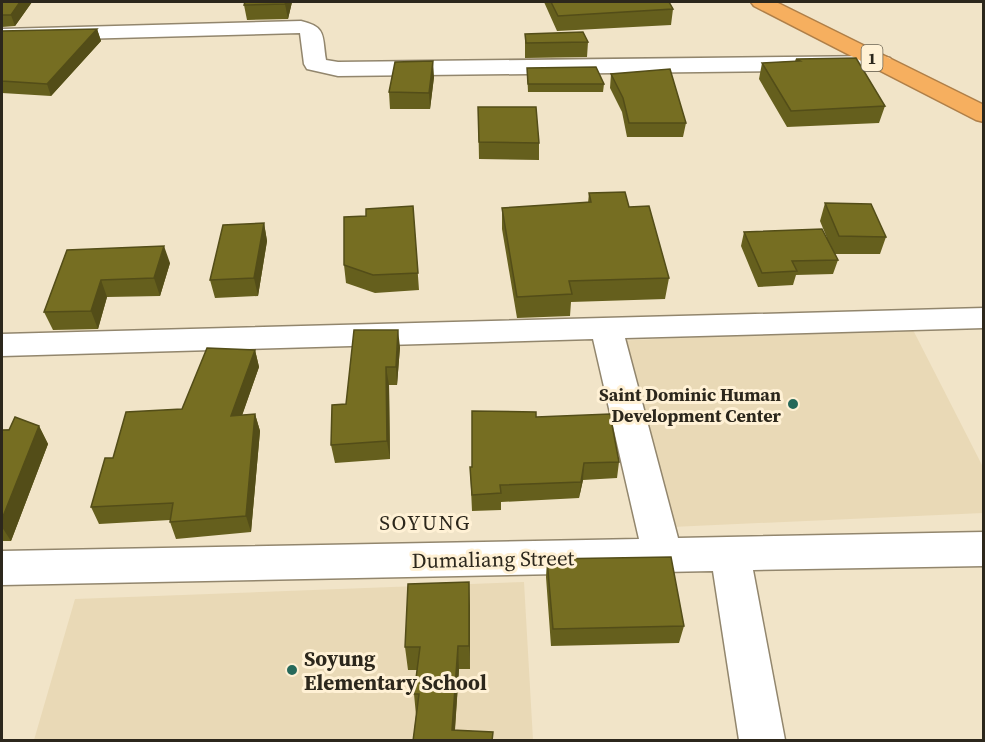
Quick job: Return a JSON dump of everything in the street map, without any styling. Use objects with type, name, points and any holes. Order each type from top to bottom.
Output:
[{"type":"highway","name":"1","points":[[761,2],[984,115]]},
{"type":"street","points":[[2,35],[301,27],[311,30],[315,64],[338,69],[882,63]]},
{"type":"street","points":[[2,345],[607,330],[728,323],[984,318]]},
{"type":"street","points":[[607,330],[663,556]]},
{"type":"street","name":"Dumaliang Street","points":[[2,568],[984,549]]},
{"type":"street","points":[[730,554],[762,741]]},
{"type":"shaded area","name":"Saint Dominic Human Development Center","points":[[911,326],[983,467],[983,513],[672,527],[616,341]]},
{"type":"shaded area","name":"Soyung Elementary School","points":[[524,582],[533,740],[34,740],[75,599]]},
{"type":"building","points":[[2,2],[20,2],[11,15],[2,15]]},
{"type":"building","points":[[245,2],[286,2],[285,4],[244,5]]},
{"type":"building","points":[[551,2],[669,2],[673,9],[558,16]]},
{"type":"building","points":[[97,29],[47,84],[2,81],[2,31]]},
{"type":"building","points":[[583,32],[588,42],[526,43],[525,34]]},
{"type":"building","points":[[856,58],[885,106],[791,111],[762,63],[800,61],[796,59]]},
{"type":"building","points":[[433,61],[429,93],[389,92],[395,62]]},
{"type":"building","points":[[596,67],[604,84],[528,84],[527,68]]},
{"type":"building","points":[[670,69],[686,123],[629,123],[623,98],[611,74]]},
{"type":"building","points":[[478,107],[536,107],[539,143],[479,142]]},
{"type":"building","points":[[625,192],[629,207],[649,206],[669,278],[569,281],[572,294],[517,297],[502,208],[591,202],[589,193]]},
{"type":"building","points":[[825,203],[871,204],[886,237],[839,236]]},
{"type":"building","points":[[413,206],[418,273],[373,275],[344,265],[344,217],[366,216],[366,209]]},
{"type":"building","points":[[264,223],[254,278],[210,280],[223,225]]},
{"type":"building","points":[[822,229],[838,260],[792,261],[797,271],[762,273],[744,232]]},
{"type":"building","points":[[164,246],[154,278],[101,280],[91,311],[44,312],[67,250]]},
{"type":"building","points":[[354,330],[398,330],[396,367],[386,367],[387,441],[331,445],[332,405],[346,404]]},
{"type":"building","points":[[207,348],[255,350],[231,416],[255,414],[246,516],[170,522],[173,503],[91,507],[105,458],[113,458],[126,412],[182,409]]},
{"type":"building","points":[[472,411],[536,412],[536,417],[610,414],[619,462],[584,463],[581,482],[500,485],[501,493],[472,495],[470,467],[472,467]]},
{"type":"building","points":[[15,417],[39,426],[2,519],[2,430],[9,430]]},
{"type":"building","points":[[671,557],[684,626],[553,629],[547,559]]},
{"type":"building","points":[[469,582],[469,646],[458,646],[452,730],[493,732],[492,741],[413,741],[419,694],[414,694],[420,647],[405,647],[408,584]]},
{"type":"place","name":"Saint Dominic Human Development Center","points":[[793,404]]},
{"type":"place","name":"Soyung Elementary School","points":[[292,670]]},
{"type":"district","name":"SOYUNG","points":[[425,522]]}]
